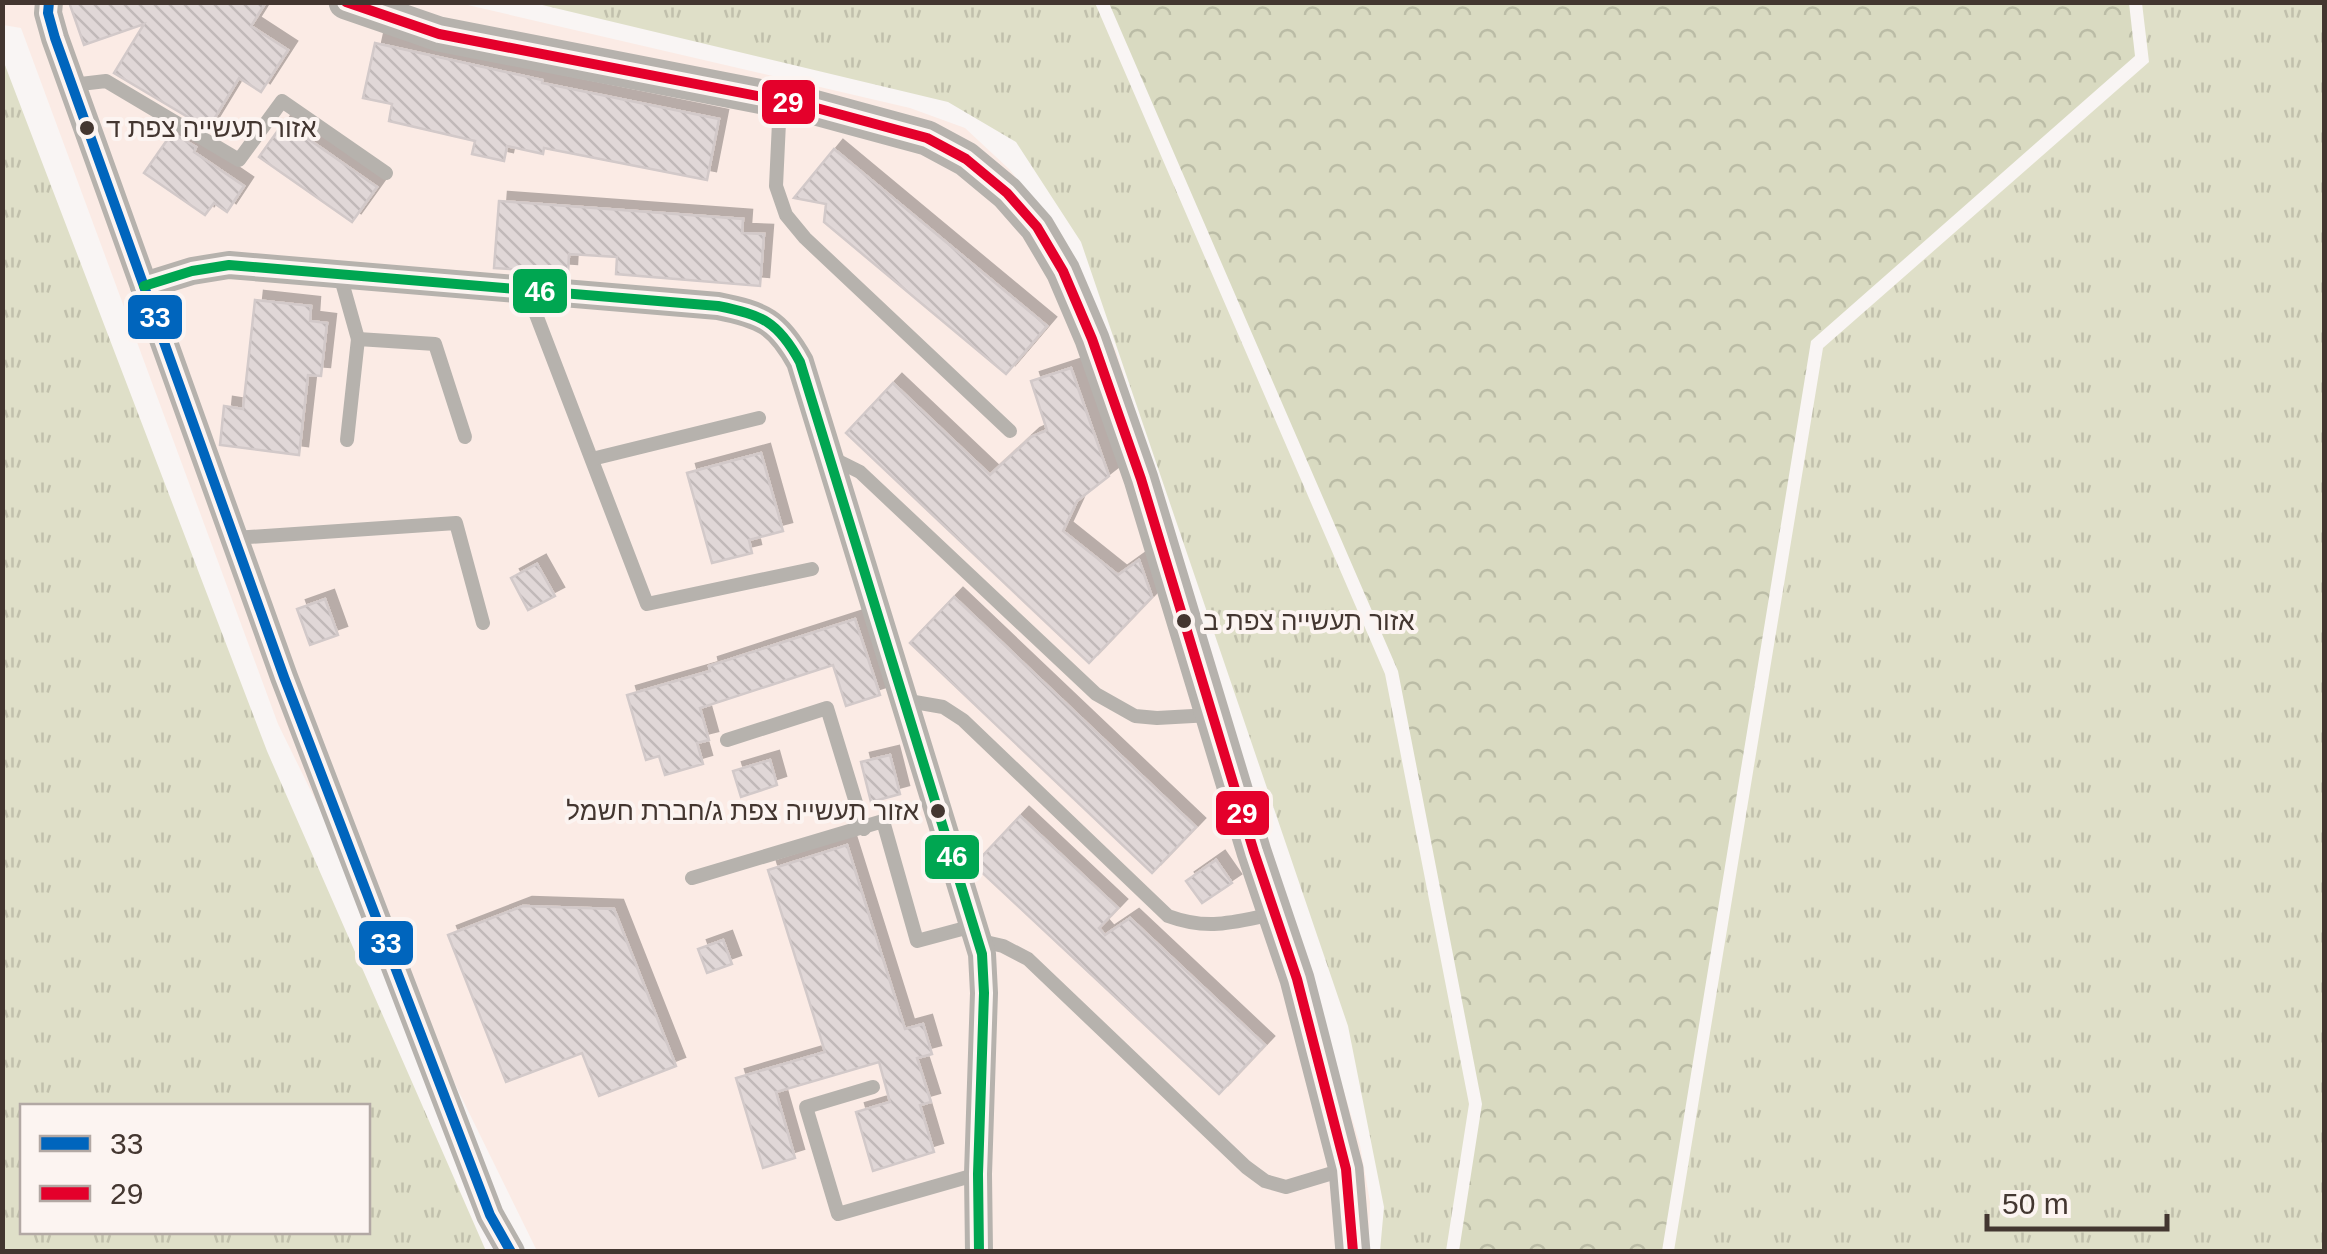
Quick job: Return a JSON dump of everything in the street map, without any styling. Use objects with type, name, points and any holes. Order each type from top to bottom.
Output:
[{"type":"street","points":[[49,2],[55,38],[284,677],[490,1215],[511,1252]]},
{"type":"street","points":[[350,3],[439,34],[780,100],[927,138],[966,160],[1007,194],[1037,227],[1063,271],[1092,339],[1141,479],[1297,978],[1346,1169],[1353,1252]]},
{"type":"street","points":[[144,286],[192,271],[229,266],[340,274],[718,306],[751,312],[787,339],[800,362],[982,954],[979,1252]]},
{"type":"lane","points":[[72,85],[106,82],[240,160],[282,101],[386,173]]},
{"type":"lane","points":[[780,100],[776,186],[786,214],[804,238],[1010,432]]},
{"type":"lane","points":[[340,274],[358,338],[347,440]]},
{"type":"lane","points":[[527,290],[648,604],[812,569]]},
{"type":"lane","points":[[358,338],[435,344],[465,437]]},
{"type":"lane","points":[[592,460],[760,418]]},
{"type":"lane","points":[[829,456],[860,472],[1096,694],[1135,716],[1212,715]]},
{"type":"lane","points":[[234,538],[456,523],[483,623]]},
{"type":"lane","points":[[904,700],[943,707],[963,720],[1168,916],[1190,924],[1218,926],[1275,914]]},
{"type":"lane","points":[[727,740],[827,708],[864,828]]},
{"type":"lane","points":[[692,878],[883,821],[917,941],[975,933],[1028,959],[1265,1181],[1286,1187],[1346,1169]]},
{"type":"lane","points":[[872,1087],[806,1107],[838,1214],[978,1174]]},
{"type":"shaded area","points":[[3,3],[459,3],[910,108],[965,128],[1009,169],[1052,221],[1116,351],[1360,1145],[1370,1202],[1366,1251],[537,1251],[278,724],[21,28],[3,25]]},
{"type":"green space","points":[[534,3],[1095,3],[1385,674],[1469,1104],[1446,1251],[1380,1251],[1384,1207],[1348,1026],[1081,242],[1016,142],[948,102]]},
{"type":"green space","points":[[1109,3],[2129,3],[2135,56],[1811,341],[1662,1251],[1459,1251],[1482,1104],[1398,671]]},
{"type":"green space","points":[[2142,3],[2324,3],[2324,1251],[1674,1251],[1823,348],[2149,62]]},
{"type":"green space","points":[[3,60],[267,751],[486,1251],[3,1251]]},
{"type":"building","points":[[69,2],[266,2],[251,26],[288,50],[261,92],[239,78],[208,129],[114,73],[144,24],[84,45]]},
{"type":"building","points":[[375,43],[542,83],[719,119],[707,180],[544,148],[543,154],[507,146],[504,161],[472,154],[475,141],[389,121],[392,104],[363,98]]},
{"type":"building","points":[[284,122],[377,187],[352,222],[259,157]]},
{"type":"building","points":[[172,133],[244,186],[227,212],[214,203],[205,215],[144,173]]},
{"type":"building","points":[[834,149],[1047,326],[1006,374],[824,222],[826,204],[794,198]]},
{"type":"building","points":[[499,201],[743,219],[742,233],[764,234],[760,286],[616,274],[617,257],[569,254],[568,273],[494,268]]},
{"type":"building","points":[[255,300],[311,306],[310,321],[327,323],[321,376],[308,375],[299,455],[220,445],[224,406],[243,409]]},
{"type":"building","points":[[1071,368],[1109,476],[1077,501],[1063,531],[1118,575],[1139,560],[1152,597],[1089,663],[846,433],[893,383],[990,475],[1031,437],[1047,430],[1031,381]]},
{"type":"building","points":[[761,453],[783,531],[749,540],[752,553],[712,563],[687,473]]},
{"type":"building","points":[[537,564],[555,596],[528,610],[511,578]]},
{"type":"building","points":[[954,597],[1196,827],[1152,873],[910,643]]},
{"type":"building","points":[[325,599],[338,635],[310,645],[297,609]]},
{"type":"building","points":[[855,619],[880,695],[846,706],[833,665],[700,708],[709,740],[697,743],[703,764],[665,775],[659,756],[646,760],[627,695],[710,671],[709,666]]},
{"type":"building","points":[[890,755],[900,794],[871,802],[861,762]]},
{"type":"building","points":[[770,760],[777,785],[741,797],[733,771]]},
{"type":"building","points":[[1020,816],[1118,908],[1099,928],[1105,935],[1130,918],[1265,1045],[1219,1094],[974,865]]},
{"type":"building","points":[[847,845],[905,1029],[923,1024],[932,1054],[917,1058],[931,1102],[920,1105],[934,1152],[873,1171],[856,1112],[890,1102],[879,1062],[776,1092],[795,1158],[763,1168],[736,1078],[825,1052],[768,870]]},
{"type":"building","points":[[1216,860],[1232,883],[1202,903],[1186,881]]},
{"type":"building","points":[[523,906],[614,909],[676,1066],[599,1096],[582,1053],[506,1082],[448,935]]},
{"type":"building","points":[[723,940],[732,964],[707,973],[698,949]]},
{"type":"transit line","name":"33","points":[[49,2],[55,38],[284,677],[490,1215],[511,1252]]},
{"type":"transit line","name":"29","points":[[346,2],[439,34],[809,106],[927,138],[966,159],[1007,193],[1037,227],[1063,271],[1092,339],[1141,479],[1254,852],[1297,979],[1346,1169],[1353,1252]]},
{"type":"transit line","name":"46","points":[[144,286],[192,271],[229,265],[718,306],[758,317],[784,338],[800,362],[982,954],[979,1252]]},
{"type":"place","name":"אזור תעשייה צפת ד","points":[[87,128]]},
{"type":"place","name":"אזור תעשייה צפת ב","points":[[1184,621]]},
{"type":"place","name":"אזור תעשייה צפת ג/חברת חשמל","points":[[938,811]]}]
